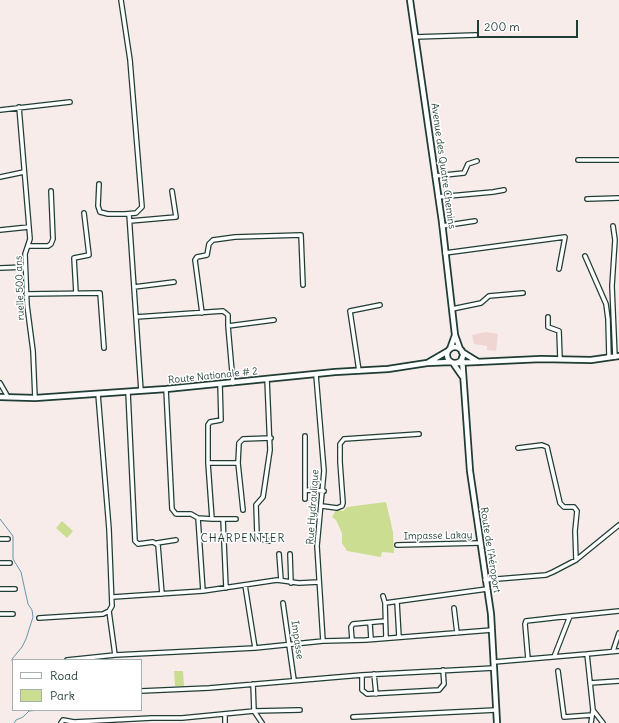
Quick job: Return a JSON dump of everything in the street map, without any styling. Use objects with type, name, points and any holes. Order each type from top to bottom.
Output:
[{"type":"main road","name":"Avenue des Quatre Chemins","points":[[410,0],[442,226],[455,335],[461,350]]},
{"type":"main road","name":"Avenue des Quatre Chemins","points":[[449,350],[455,335]]},
{"type":"main road","points":[[461,350],[462,358],[453,363],[447,356],[449,350],[454,348],[461,350],[479,363]]},
{"type":"main road","name":"Route Nationale # 2","points":[[427,363],[449,350]]},
{"type":"main road","name":"Route Nationale # 2","points":[[0,397],[35,398],[141,391],[388,369],[427,363],[479,363],[560,359],[591,360],[617,357]]},
{"type":"main road","name":"Route de l’Aéroport","points":[[462,358],[470,471],[492,630],[497,723]]},
{"type":"main road","name":"Route de l’Aéroport","points":[[453,363],[464,380]]},
{"type":"street","points":[[99,184],[98,206],[100,212],[108,214],[129,214],[136,213],[142,207],[131,67],[121,0]]},
{"type":"street","points":[[415,37],[476,35]]},
{"type":"street","points":[[0,110],[70,102]]},
{"type":"street","name":"ruelle 500 ans","points":[[19,107],[29,227],[29,246],[25,254],[25,267],[26,294],[33,351],[35,398]]},
{"type":"street","points":[[578,160],[619,160]]},
{"type":"street","points":[[435,176],[464,173],[468,164],[477,161]]},
{"type":"street","points":[[0,177],[24,172]]},
{"type":"street","points":[[438,197],[504,190]]},
{"type":"street","points":[[29,246],[48,246],[51,244],[53,239],[50,191]]},
{"type":"street","points":[[130,221],[176,217],[172,191]]},
{"type":"street","points":[[587,200],[619,198]]},
{"type":"street","points":[[76,293],[74,258],[89,255],[84,213]]},
{"type":"street","points":[[129,214],[141,391]]},
{"type":"street","points":[[442,226],[475,221]]},
{"type":"street","points":[[613,226],[615,240],[611,280],[617,357]]},
{"type":"street","points":[[0,230],[29,227]]},
{"type":"street","points":[[202,313],[195,260],[197,257],[207,255],[209,244],[213,240],[235,237],[301,235],[303,285]]},
{"type":"street","points":[[445,253],[565,237],[559,269]]},
{"type":"street","points":[[586,256],[606,304],[609,358]]},
{"type":"street","points":[[0,268],[25,267]]},
{"type":"street","points":[[134,287],[174,282]]},
{"type":"street","points":[[26,294],[100,293],[104,348]]},
{"type":"street","points":[[452,309],[481,303],[489,296],[523,293]]},
{"type":"street","points":[[359,371],[350,311],[380,305]]},
{"type":"street","points":[[136,317],[225,312],[228,315],[233,383]]},
{"type":"street","points":[[548,317],[548,327],[559,331],[560,359]]},
{"type":"street","points":[[228,326],[274,320]]},
{"type":"street","name":"Rue Hydraulique","points":[[316,375],[324,471],[324,491],[318,530],[318,582],[323,641]]},
{"type":"street","points":[[267,379],[271,438],[263,497],[256,505],[257,534],[261,539],[269,541]]},
{"type":"street","points":[[0,383],[8,397]]},
{"type":"street","points":[[212,519],[208,463],[208,425],[210,422],[220,421],[221,418],[220,384]]},
{"type":"street","points":[[166,389],[172,509],[176,514],[191,514],[198,518],[236,519]]},
{"type":"street","points":[[128,392],[135,541],[140,544],[176,540]]},
{"type":"street","points":[[39,618],[66,618],[103,614],[109,611],[112,606],[113,597],[98,394]]},
{"type":"street","points":[[322,506],[338,508],[342,506],[343,503],[340,444],[344,439],[419,434]]},
{"type":"street","points":[[305,436],[305,499]]},
{"type":"street","points":[[243,510],[238,463],[238,444],[241,440],[271,438]]},
{"type":"street","points":[[518,448],[542,445],[547,447],[560,503],[564,507],[574,507],[577,511],[575,531],[576,560]]},
{"type":"street","points":[[208,463],[238,463]]},
{"type":"street","points":[[305,490],[324,491]]},
{"type":"street","points":[[198,518],[203,591]]},
{"type":"street","points":[[223,519],[226,588]]},
{"type":"street","points":[[485,580],[546,575],[576,560],[619,525]]},
{"type":"street","points":[[0,539],[8,539]]},
{"type":"street","points":[[157,543],[162,594]]},
{"type":"street","name":"Impasse Lakay","points":[[397,545],[480,543]]},
{"type":"street","points":[[279,554],[281,580]]},
{"type":"street","points":[[290,554],[291,582]]},
{"type":"street","points":[[0,563],[10,563]]},
{"type":"street","points":[[113,597],[203,591],[281,580],[291,582],[318,582]]},
{"type":"street","points":[[245,585],[255,648]]},
{"type":"street","points":[[0,589],[14,589]]},
{"type":"street","points":[[384,604],[487,589]]},
{"type":"street","points":[[383,596],[386,638]]},
{"type":"street","points":[[397,602],[400,637]]},
{"type":"street","name":"Impasse","points":[[283,603],[294,680]]},
{"type":"street","points":[[454,608],[457,633]]},
{"type":"street","points":[[109,611],[115,655]]},
{"type":"street","points":[[528,659],[526,621],[619,611]]},
{"type":"street","points":[[0,614],[13,614]]},
{"type":"street","points":[[554,657],[570,616]]},
{"type":"street","points":[[352,640],[351,627],[353,624],[385,621]]},
{"type":"street","points":[[370,622],[371,639]]},
{"type":"street","points":[[77,659],[115,655],[255,648],[323,641],[492,630]]},
{"type":"street","points":[[613,651],[619,633]]},
{"type":"street","points":[[494,662],[619,651]]},
{"type":"street","points":[[587,654],[593,710],[591,723]]},
{"type":"street","points":[[142,692],[362,674],[494,668]]},
{"type":"street","points":[[362,674],[363,692],[368,694],[376,694],[439,690],[444,684],[443,670]]},
{"type":"street","points":[[558,671],[564,717],[592,714]]},
{"type":"street","points":[[374,674],[376,694]]},
{"type":"street","points":[[590,683],[619,682]]},
{"type":"street","points":[[254,684],[254,711],[262,723]]},
{"type":"street","points":[[61,723],[63,720],[74,722],[182,718],[254,711],[300,710]]},
{"type":"street","points":[[353,717],[496,710]]},
{"type":"street","points":[[593,710],[603,723]]},
{"type":"street","points":[[225,714],[225,723]]},
{"type":"street","points":[[182,718],[183,723]]},
{"type":"shaded area","points":[[486,332],[498,334],[496,351],[487,350],[487,346],[474,344],[472,335]]},
{"type":"green space","points":[[386,502],[393,532],[394,553],[382,552],[381,557],[347,551],[342,543],[342,533],[336,520],[332,517],[336,510],[343,511],[347,507]]},
{"type":"green space","points":[[62,521],[73,531],[67,538],[56,528]]},
{"type":"green space","points":[[174,671],[183,671],[184,686],[175,686]]},
{"type":"waterway","points":[[0,519],[13,536],[13,559],[21,572],[28,604],[32,610],[33,617],[26,639],[22,647],[12,659]]},
{"type":"waterway","points":[[14,723],[29,711]]},
{"type":"district","name":"CHARPENTIER","points":[[243,539]]}]
